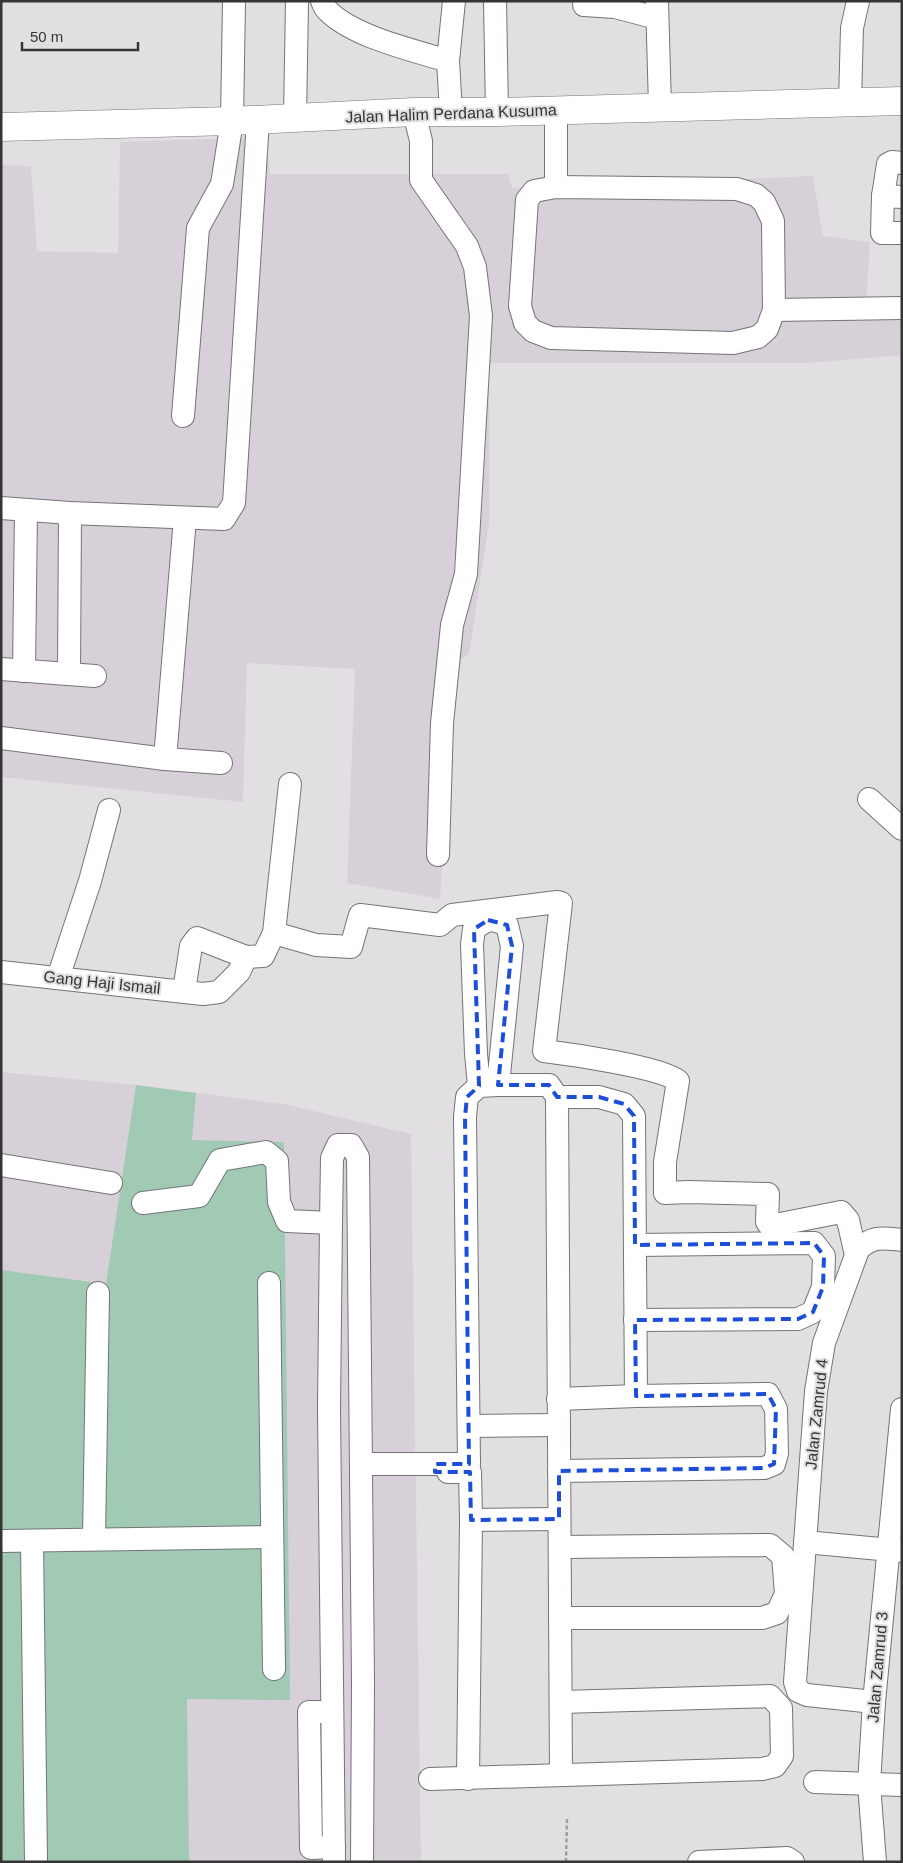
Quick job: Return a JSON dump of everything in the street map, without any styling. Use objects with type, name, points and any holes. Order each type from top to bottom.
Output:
[{"type":"main road","name":"Jalan Halim Perdana Kusuma","points":[[1,127],[245,121],[414,112],[497,112],[902,101]]},
{"type":"street","points":[[1,508],[70,513],[224,518],[234,503],[245,121],[234,1]]},
{"type":"street","points":[[295,119],[297,1]]},
{"type":"street","points":[[322,1],[326,10],[354,29],[402,47],[448,61]]},
{"type":"street","points":[[451,112],[448,61],[454,1]]},
{"type":"street","points":[[495,1],[497,112]]},
{"type":"street","points":[[850,102],[852,28],[858,1]]},
{"type":"street","points":[[584,5],[657,9],[660,107]]},
{"type":"street","points":[[556,110],[556,187]]},
{"type":"street","points":[[414,112],[421,141],[421,180],[467,246],[475,267],[481,316],[466,574],[452,625],[442,723],[438,855]]},
{"type":"street","points":[[183,416],[198,228],[222,184],[245,121]]},
{"type":"street","points":[[902,162],[888,164],[892,196],[882,233],[902,233]]},
{"type":"street","points":[[556,187],[737,189],[756,195],[764,202],[773,221],[774,310],[767,328],[758,337],[733,343],[551,338],[533,332],[525,323],[520,306],[527,200],[534,190],[556,187]]},
{"type":"street","points":[[774,310],[902,308]]},
{"type":"street","points":[[24,671],[26,510]]},
{"type":"street","points":[[69,674],[70,513]]},
{"type":"street","points":[[165,759],[185,518]]},
{"type":"street","points":[[1,668],[96,676]]},
{"type":"street","points":[[1,738],[165,759],[222,763]]},
{"type":"street","points":[[246,957],[239,972],[219,992],[194,992],[191,946],[197,938],[246,957],[263,956],[274,933],[290,784]]},
{"type":"street","points":[[869,799],[902,829]]},
{"type":"street","points":[[58,978],[90,881],[109,810]]},
{"type":"street","points":[[274,933],[316,945],[351,947],[360,915],[440,925],[452,915],[557,902],[560,904],[544,1051],[638,1068],[672,1076],[678,1081],[665,1162],[665,1193],[768,1194],[767,1222],[770,1226],[841,1212],[848,1220],[856,1255]]},
{"type":"street","points":[[493,919],[507,925],[512,946],[489,1086],[476,1054],[472,944],[474,929],[493,919]]},
{"type":"street","name":"Gang Haji Ismail","points":[[1,972],[194,992]]},
{"type":"street","points":[[361,1471],[435,1468],[469,1464],[465,1117],[467,1097],[489,1086],[549,1085],[557,1097],[561,1775]]},
{"type":"street","points":[[557,1097],[599,1097],[624,1104],[634,1116],[636,1396]]},
{"type":"street","points":[[332,1712],[309,1712],[311,1855],[334,1854],[330,1409],[332,1158],[338,1145],[351,1145],[358,1157],[363,1682],[362,1862]]},
{"type":"street","points":[[143,1203],[199,1196],[220,1160],[266,1152],[277,1161],[280,1202],[286,1221],[331,1223]]},
{"type":"street","points":[[1,1165],[111,1183]]},
{"type":"street","name":"Jalan Zamrud 4","points":[[874,1702],[808,1695],[798,1691],[795,1682],[819,1367],[824,1344],[856,1255],[866,1242],[878,1238],[902,1240]]},
{"type":"street","points":[[635,1245],[814,1244],[824,1256],[822,1287],[813,1312],[798,1318],[635,1320]]},
{"type":"street","points":[[269,1283],[274,1669]]},
{"type":"street","points":[[94,1539],[98,1293]]},
{"type":"street","points":[[558,1399],[768,1394],[776,1409],[777,1453],[774,1464],[764,1468],[559,1471]]},
{"type":"street","points":[[330,1409],[361,1408]]},
{"type":"street","name":"Jalan Zamrud 3","points":[[875,1862],[869,1784],[874,1702],[895,1551],[902,1408]]},
{"type":"street","points":[[470,1426],[559,1425]]},
{"type":"street","points":[[435,1468],[470,1472],[468,1779]]},
{"type":"street","points":[[471,1520],[560,1519]]},
{"type":"street","points":[[1,1541],[272,1537]]},
{"type":"street","points":[[32,1542],[36,1862]]},
{"type":"street","points":[[805,1542],[895,1551]]},
{"type":"street","points":[[560,1547],[770,1545],[784,1556],[786,1594],[777,1613],[762,1618],[560,1618]]},
{"type":"street","points":[[331,1681],[363,1682]]},
{"type":"street","points":[[430,1779],[762,1769],[775,1766],[782,1756],[781,1708],[770,1696],[560,1702]]},
{"type":"street","points":[[815,1782],[902,1785]]},
{"type":"street","points":[[699,1862],[787,1858],[793,1862]]},
{"type":"path","points":[[566,1862],[567,1818]]},
{"type":"highlighted area","points":[[488,920],[507,925],[512,946],[498,1085],[549,1085],[557,1097],[599,1097],[624,1104],[634,1116],[635,1245],[814,1243],[824,1256],[823,1287],[813,1312],[798,1319],[635,1320],[636,1396],[768,1394],[776,1409],[774,1464],[764,1468],[559,1471],[559,1519],[471,1520],[470,1472],[435,1472],[435,1464],[469,1464],[465,1117],[467,1097],[479,1086],[474,929]]},
{"type":"shaded area","points":[[266,137],[270,174],[508,174],[512,188],[813,176],[823,236],[870,242],[866,306],[902,304],[902,355],[807,363],[489,363],[489,523],[469,654],[455,663],[440,899],[347,883],[355,669],[247,663],[243,802],[1,777],[1,165],[31,166],[37,251],[118,253],[120,142]]},
{"type":"shaded area","points":[[1,1072],[136,1085],[284,1104],[411,1134],[421,1862],[1,1862]]},
{"type":"green space","points":[[136,1085],[196,1093],[192,1140],[284,1142],[290,1700],[187,1699],[189,1862],[1,1862],[1,1270],[106,1284]]}]
